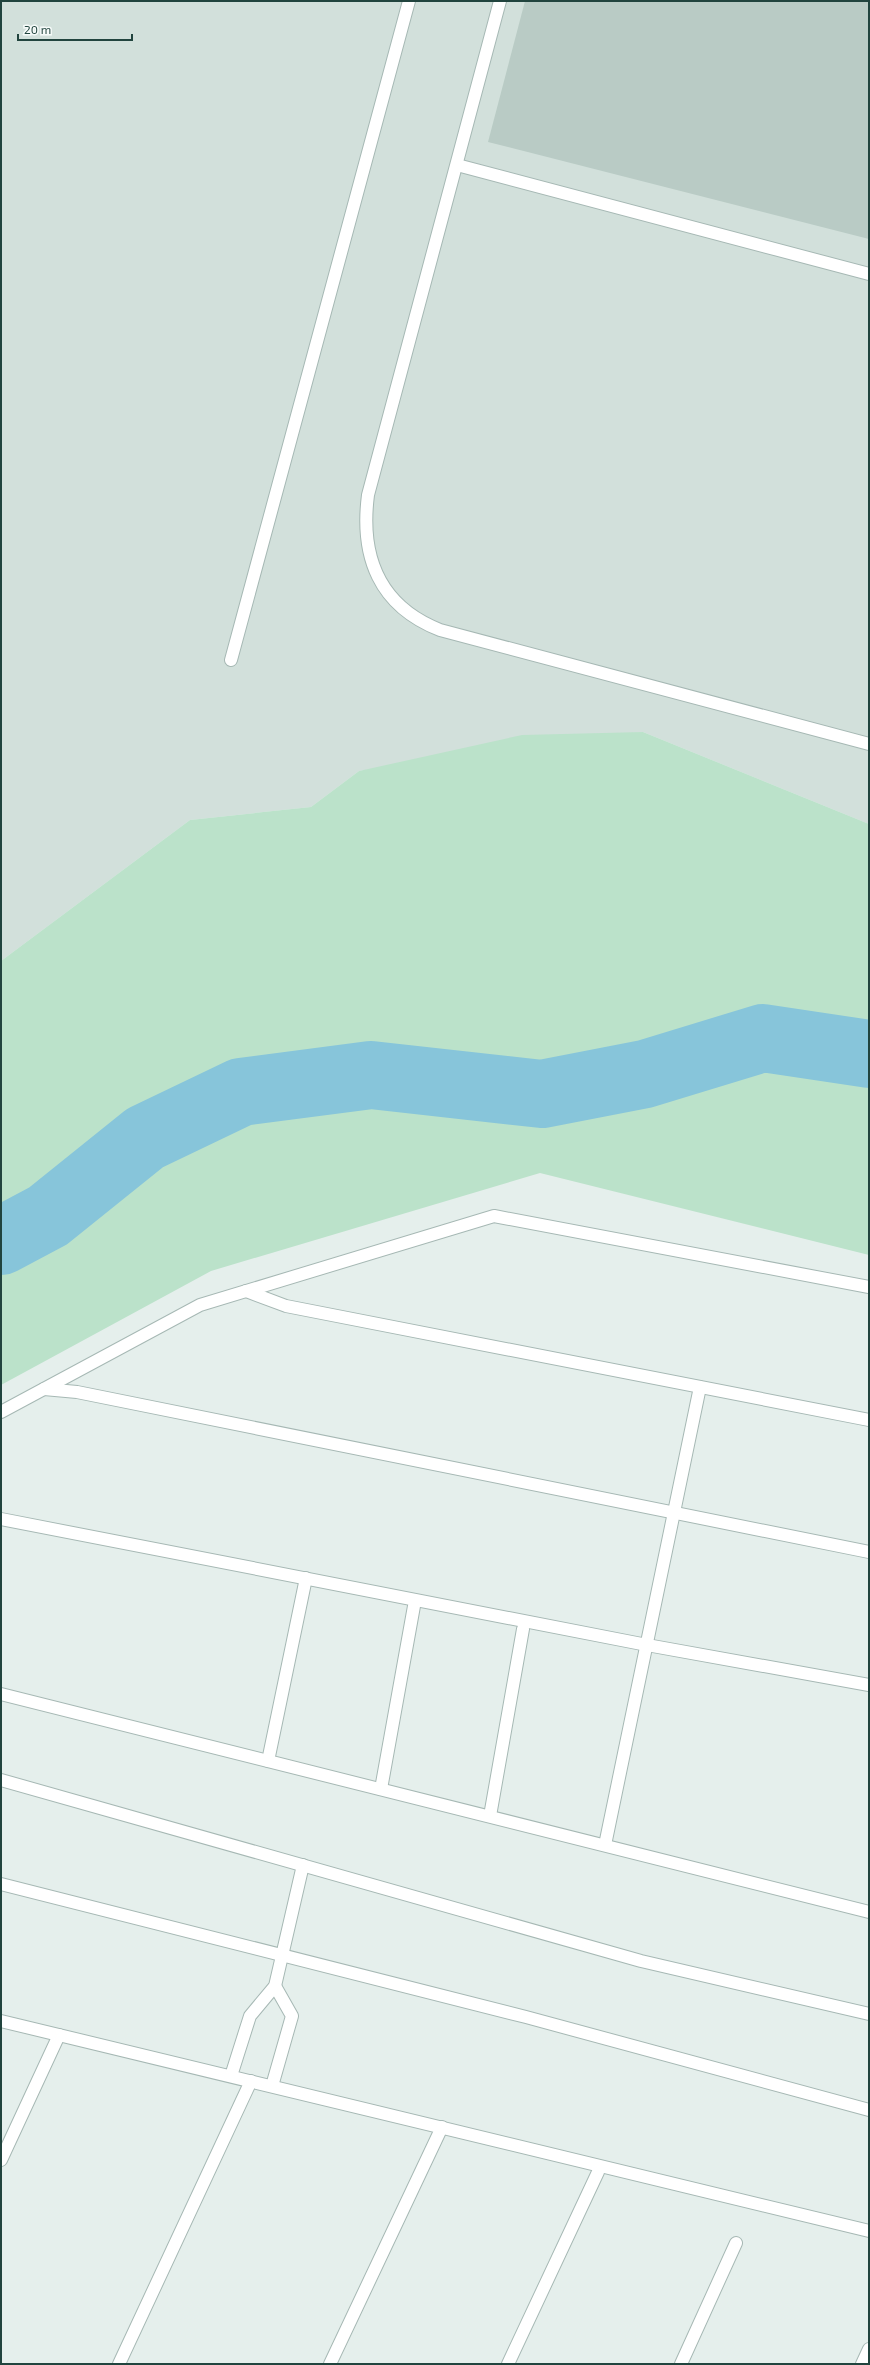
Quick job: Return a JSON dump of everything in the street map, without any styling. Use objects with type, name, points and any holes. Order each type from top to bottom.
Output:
[{"type":"street","points":[[231,660],[409,1]]},
{"type":"street","points":[[500,1],[368,495],[366,536],[368,552],[374,568],[391,596],[412,616],[440,630],[869,744]]},
{"type":"street","points":[[457,165],[869,274]]},
{"type":"street","points":[[1,1412],[200,1305],[494,1216],[869,1288]]},
{"type":"street","points":[[246,1291],[286,1306],[869,1420]]},
{"type":"street","points":[[605,1845],[700,1387]]},
{"type":"street","points":[[44,1389],[77,1392],[869,1552]]},
{"type":"street","points":[[1,1519],[647,1645],[869,1685]]},
{"type":"street","points":[[268,1761],[306,1578]]},
{"type":"street","points":[[381,1789],[414,1606]]},
{"type":"street","points":[[490,1816],[523,1629]]},
{"type":"street","points":[[1,1694],[869,1912]]},
{"type":"street","points":[[1,1780],[641,1961],[869,2014]]},
{"type":"street","points":[[231,2076],[250,2016],[275,1986],[303,1865]]},
{"type":"street","points":[[1,1884],[526,2017],[869,2110]]},
{"type":"street","points":[[272,2086],[292,2016],[275,1986]]},
{"type":"street","points":[[1,2021],[869,2231]]},
{"type":"street","points":[[1,2160],[59,2035]]},
{"type":"street","points":[[119,2364],[251,2081]]},
{"type":"street","points":[[330,2364],[442,2127]]},
{"type":"street","points":[[508,2364],[598,2172]]},
{"type":"street","points":[[681,2364],[736,2243]]},
{"type":"street","points":[[862,2364],[869,2349]]},
{"type":"shaded area","points":[[1,1],[869,1],[869,824],[643,732],[359,771],[311,807],[190,820],[1,961]]},
{"type":"green space","points":[[643,732],[869,824],[869,1255],[540,1173],[211,1271],[1,1385],[1,961],[190,820],[311,807],[359,771],[522,735]]},
{"type":"building","points":[[525,1],[869,1],[869,239],[488,142]]},
{"type":"waterway","points":[[1,1241],[48,1216],[145,1138],[241,1092],[371,1075],[542,1094],[645,1074],[763,1038],[869,1054]]}]
